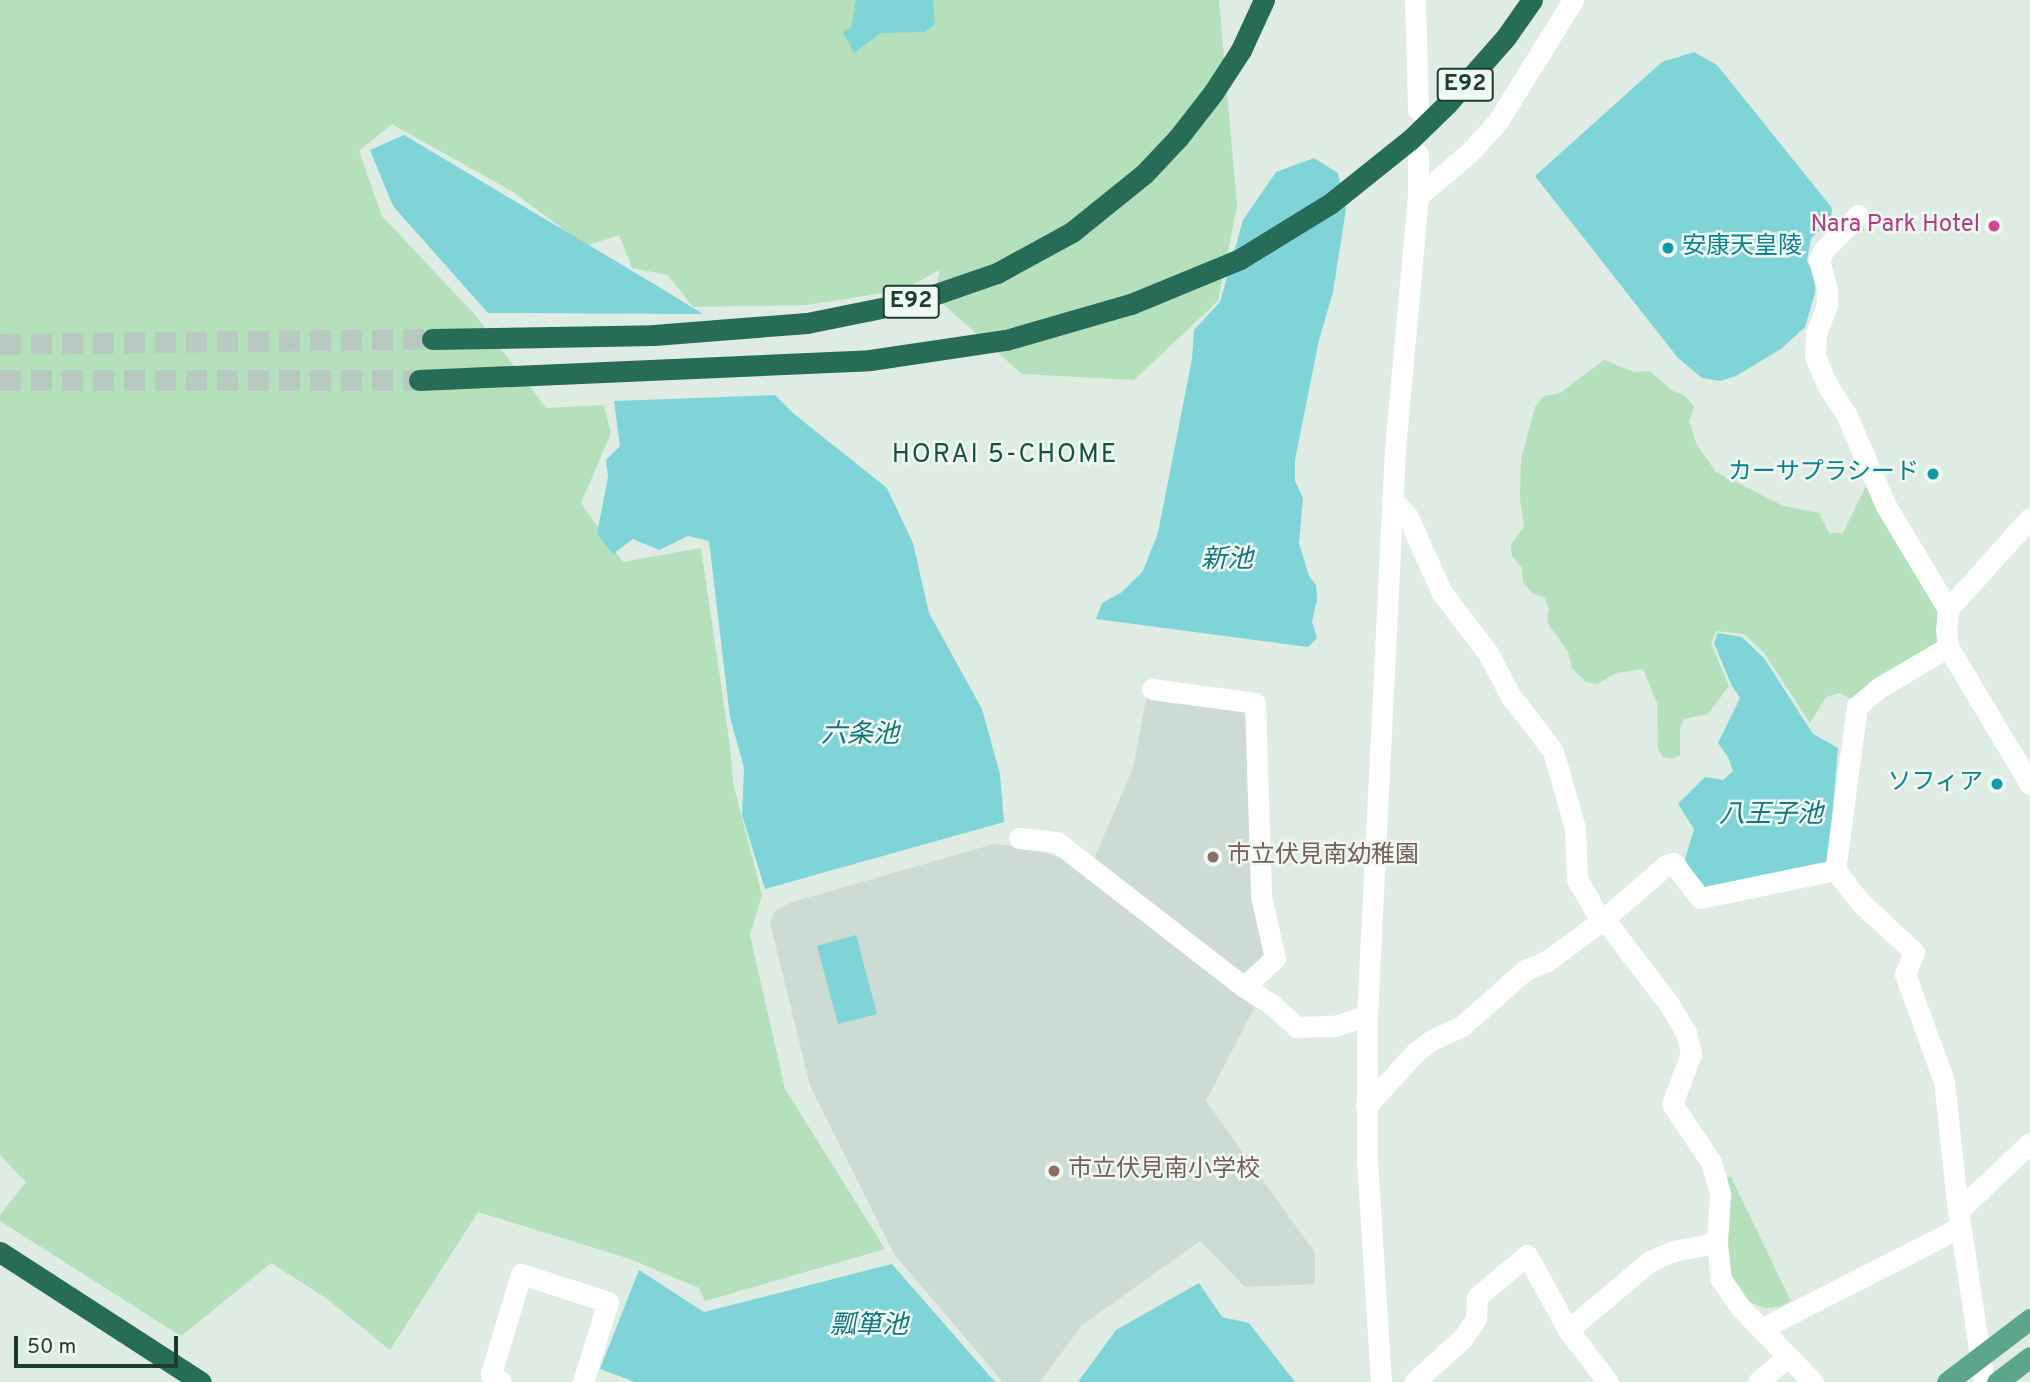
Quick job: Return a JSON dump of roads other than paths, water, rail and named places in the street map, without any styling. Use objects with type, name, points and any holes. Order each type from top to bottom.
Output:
[{"type":"highway","name":"E92","points":[[432,338],[654,335],[807,324],[916,300],[997,273],[1072,232],[1145,173],[1178,138],[1213,93],[1241,50],[1264,0]]},
{"type":"highway","name":"E92","points":[[419,380],[795,365],[935,352],[1006,340],[1071,323],[1169,291],[1240,259],[1288,232],[1387,160],[1477,72],[1532,0]]},
{"type":"highway","points":[[0,1252],[201,1382]]},
{"type":"main road","points":[[1947,1382],[2030,1319]]},
{"type":"main road","points":[[1997,1382],[2030,1357]]},
{"type":"street","points":[[1415,0],[1418,110]]},
{"type":"street","points":[[1418,196],[1470,152],[1498,121],[1573,0]]},
{"type":"street","points":[[1381,1382],[1373,1287],[1366,1106],[1367,1016],[1392,499],[1418,196],[1418,154]]},
{"type":"street","points":[[1858,215],[1823,251],[1819,260],[1827,290],[1827,305],[1816,334],[1815,357],[1829,388],[1847,416],[1886,506],[1948,609]]},
{"type":"street","points":[[1392,499],[1408,517],[1443,593],[1488,653],[1510,695],[1553,751],[1575,828],[1577,879],[1602,920],[1669,1004],[1686,1032],[1691,1054],[1672,1104],[1711,1162],[1720,1194],[1717,1243],[1721,1279],[1740,1307],[1813,1382]]},
{"type":"street","points":[[2030,518],[1978,572],[1948,609],[1946,630],[1948,647],[2030,785]]},
{"type":"street","points":[[1948,647],[1880,687],[1857,706],[1835,870],[1860,902],[1914,952],[1905,974],[1944,1081],[1959,1219],[1984,1382]]},
{"type":"street","points":[[1152,689],[1255,703],[1261,896],[1275,958],[1244,987]]},
{"type":"street","points":[[1019,838],[1057,842],[1244,987],[1270,1003],[1297,1027],[1334,1026],[1367,1016]]},
{"type":"street","points":[[1366,1106],[1432,1040],[1462,1026],[1525,970],[1547,961],[1602,920],[1665,866],[1674,863],[1700,898],[1835,870]]},
{"type":"street","points":[[1763,1328],[1959,1219],[2030,1143]]},
{"type":"street","points":[[1567,1330],[1650,1261],[1673,1251],[1717,1243]]},
{"type":"street","points":[[1414,1382],[1463,1338],[1476,1319],[1477,1297],[1527,1255],[1567,1330],[1608,1382]]},
{"type":"street","points":[[501,1382],[491,1374],[521,1275],[608,1302],[583,1382]]},
{"type":"street","points":[[1758,1382],[1788,1356]]},
{"type":"water","points":[[856,0],[933,0],[935,24],[925,32],[881,33],[854,53],[843,32],[851,27]]},
{"type":"water","points":[[1694,52],[1717,65],[1832,208],[1831,221],[1811,238],[1807,261],[1816,277],[1815,293],[1805,327],[1781,349],[1736,376],[1720,381],[1702,378],[1678,358],[1535,176],[1662,62]]},
{"type":"water","points":[[404,135],[703,314],[488,313],[393,206],[370,150]]},
{"type":"water","name":"新池","points":[[1314,158],[1338,173],[1346,209],[1333,292],[1319,340],[1295,460],[1295,481],[1303,498],[1299,543],[1309,576],[1316,585],[1317,600],[1312,622],[1317,638],[1308,647],[1096,619],[1102,603],[1122,592],[1143,571],[1158,533],[1192,359],[1194,330],[1220,302],[1243,220],[1276,172]]},
{"type":"water","name":"六条池","points":[[775,395],[794,414],[887,488],[913,543],[929,613],[982,709],[1000,774],[1004,822],[765,889],[742,815],[744,768],[730,717],[709,541],[688,536],[659,550],[633,539],[613,554],[597,534],[608,477],[606,460],[620,446],[614,401]]},
{"type":"water","name":"八王子池","points":[[1718,633],[1742,637],[1764,658],[1813,734],[1838,748],[1828,864],[1702,892],[1685,859],[1694,829],[1678,804],[1705,777],[1723,780],[1733,771],[1728,757],[1718,743],[1740,698],[1731,684],[1714,643]]},
{"type":"water","points":[[856,935],[877,1014],[838,1024],[817,946]]},
{"type":"water","name":"瓢箪池","points":[[892,1264],[995,1382],[635,1382],[600,1369],[639,1270],[704,1312]]},
{"type":"water","points":[[1199,1283],[1222,1317],[1249,1323],[1295,1382],[1078,1382],[1116,1330]]},
{"type":"tunnel","points":[[0,344],[432,339]]},
{"type":"tunnel","points":[[0,380],[419,380]]},
{"type":"place","name":"Nara Park Hotel","points":[[1994,226]]},
{"type":"place","name":"安康天皇陵","points":[[1668,248]]},
{"type":"place","name":"カーサプラシード","points":[[1933,474]]},
{"type":"place","name":"ソフィア","points":[[1997,784]]},
{"type":"place","name":"市立伏見南幼稚園","points":[[1213,857]]},
{"type":"place","name":"市立伏見南小学校","points":[[1054,1171]]},
{"type":"district","name":"HORAI 5-CHOME","points":[[1005,456]]}]
